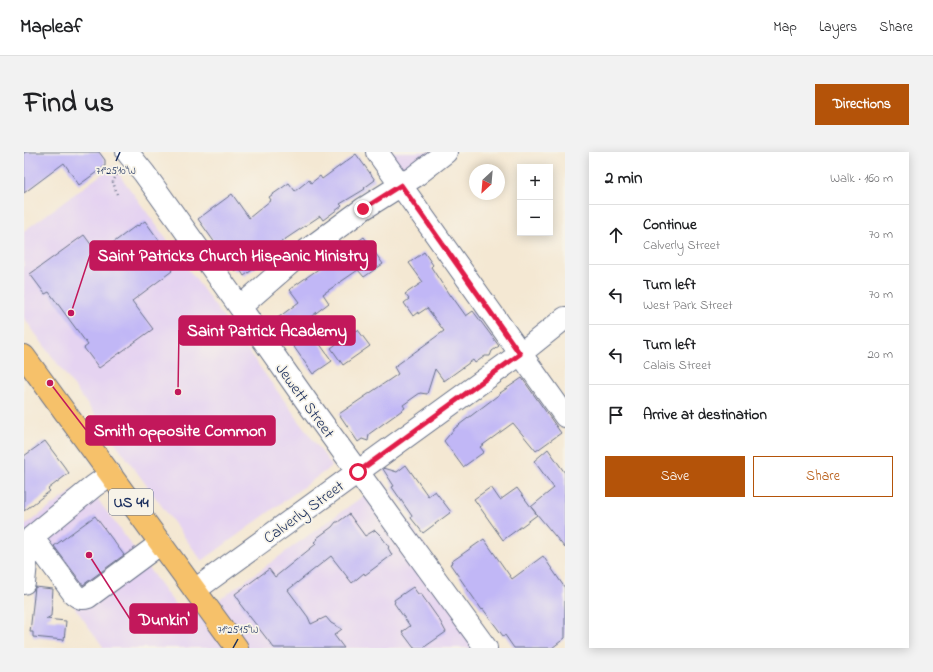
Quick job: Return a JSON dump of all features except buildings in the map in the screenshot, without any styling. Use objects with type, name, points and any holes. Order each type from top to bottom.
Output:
[{"type":"main road","name":"US 44","points":[[24,356],[237,648]]},
{"type":"street","points":[[377,152],[565,416]]},
{"type":"street","points":[[240,307],[295,259],[363,209],[414,177],[446,152]]},
{"type":"street","name":"Jewett Street","points":[[123,160],[144,173],[303,396],[486,648]]},
{"type":"street","name":"Calverly Street","points":[[195,590],[520,354],[565,318]]},
{"type":"street","points":[[24,583],[28,544],[32,537],[94,486],[111,474]]},
{"type":"street","points":[[32,537],[74,594],[83,599],[88,597],[161,543]]},
{"type":"path","points":[[117,194],[113,182],[123,160]]},
{"type":"shaded area","points":[[380,152],[437,152],[400,179]]},
{"type":"shaded area","points":[[113,166],[332,466],[202,561],[24,318],[24,231]]},
{"type":"shaded area","points":[[384,481],[478,629],[493,648],[104,648],[24,537],[24,526],[85,482],[188,622]]},
{"type":"place","name":"Saint Patricks Church Hispanic Ministry","points":[[71,313]]},
{"type":"place","name":"Smith opposite Common","points":[[50,383]]},
{"type":"place","name":"Saint Patrick Academy","points":[[178,392]]},
{"type":"place","name":"Dunkin'","points":[[89,555]]},
{"type":"route","points":[[358,472],[520,354],[401,185],[363,209]]}]
